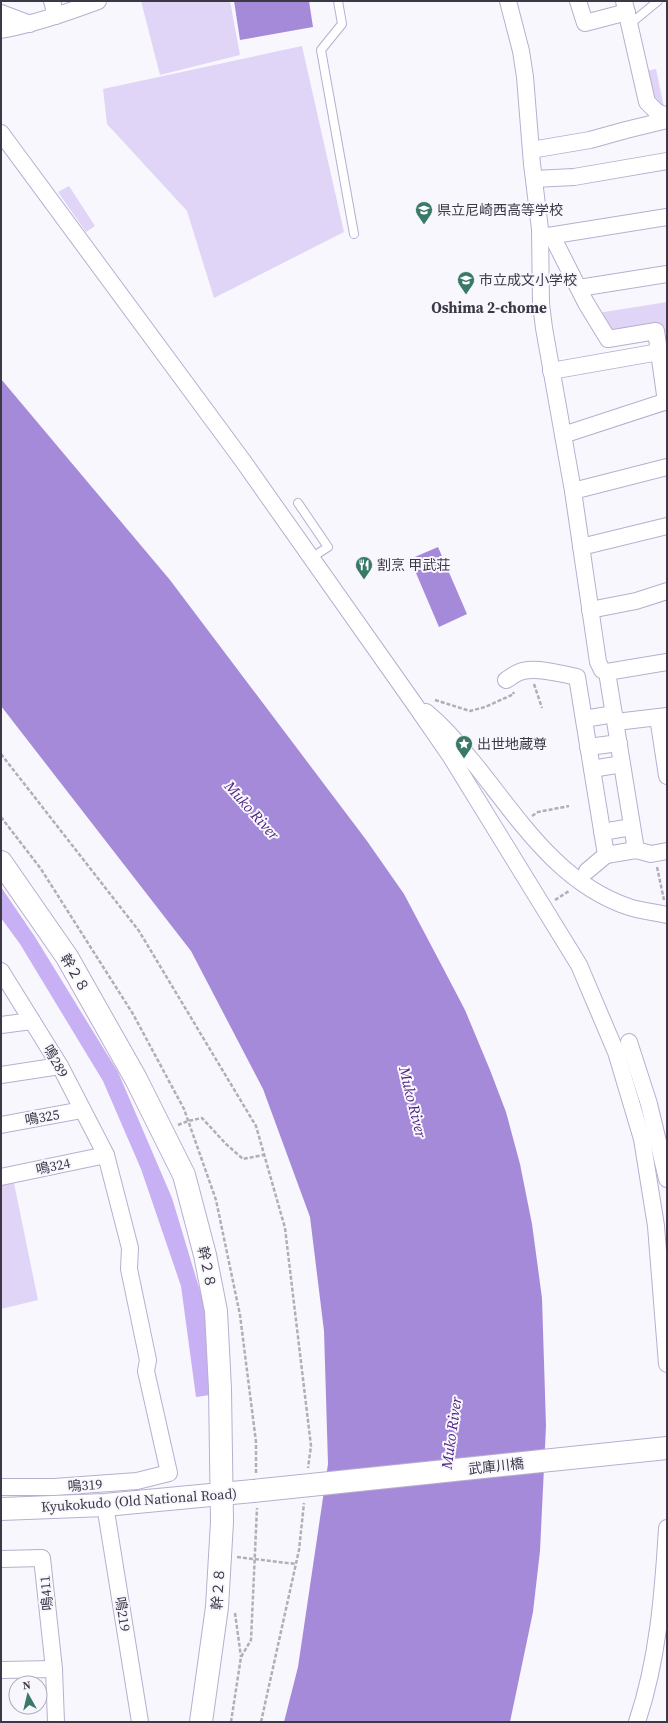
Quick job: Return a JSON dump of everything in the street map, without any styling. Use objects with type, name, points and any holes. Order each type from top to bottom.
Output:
[{"type":"street","points":[[1,30],[30,24],[54,8],[98,1]]},
{"type":"street","points":[[508,1],[524,63],[534,179],[546,237],[541,304],[551,371],[573,491],[599,667],[607,672],[667,662]]},
{"type":"street","points":[[578,1],[585,23],[627,13],[647,102],[657,112],[667,116]]},
{"type":"street","points":[[1,13],[30,24]]},
{"type":"street","points":[[531,150],[590,140],[667,120]]},
{"type":"street","points":[[1,133],[243,461],[451,757],[579,965],[616,1052],[642,1139],[656,1226],[667,1364]]},
{"type":"street","points":[[534,179],[574,177],[667,161]]},
{"type":"street","points":[[546,237],[667,217]]},
{"type":"street","points":[[546,237],[579,288],[608,339],[656,331],[667,401],[563,435]]},
{"type":"street","points":[[579,288],[667,274]]},
{"type":"street","points":[[551,371],[659,352]]},
{"type":"street","points":[[573,491],[667,467]]},
{"type":"street","points":[[581,547],[667,526]]},
{"type":"street","points":[[590,610],[636,601],[667,591]]},
{"type":"street","points":[[507,680],[521,671],[530,670],[577,677],[606,855]]},
{"type":"street","points":[[607,672],[636,850]]},
{"type":"street","points":[[415,706],[421,708],[446,729],[540,845],[568,873],[586,886],[628,906],[666,911]]},
{"type":"street","points":[[584,719],[662,716],[667,776]]},
{"type":"street","points":[[588,747],[619,742]]},
{"type":"street","points":[[592,768],[622,764]]},
{"type":"street","points":[[602,832],[632,828]]},
{"type":"street","points":[[588,871],[606,855],[636,850],[661,852]]},
{"type":"street","name":"幹２８","points":[[1,862],[67,957],[136,1079],[184,1175],[205,1255],[216,1311],[220,1389],[222,1522],[217,1607],[201,1722]]},
{"type":"street","name":"鳴289","points":[[2,975],[60,1066],[106,1155],[130,1248],[129,1269],[148,1360],[146,1371],[169,1473]]},
{"type":"street","points":[[1,1025],[32,1021]]},
{"type":"street","points":[[630,1042],[649,1104],[667,1179]]},
{"type":"street","points":[[1,1075],[60,1066]]},
{"type":"street","name":"鳴325","points":[[1,1125],[82,1110]]},
{"type":"street","name":"鳴324","points":[[1,1177],[106,1155]]},
{"type":"street","name":"武庫川橋","points":[[253,1491],[667,1448]]},
{"type":"street","name":"鳴319","points":[[1,1487],[54,1487],[137,1481],[169,1473]]},
{"type":"street","name":"Kyukokudo (Old National Road)","points":[[1,1509],[105,1505],[253,1491]]},
{"type":"street","name":"鳴219","points":[[105,1505],[140,1722]]},
{"type":"street","points":[[638,1722],[651,1670],[657,1636],[667,1528]]},
{"type":"street","name":"鳴411","points":[[1,1559],[42,1558],[54,1669]]},
{"type":"street","points":[[1,1670],[54,1669],[56,1722]]},
{"type":"lane","points":[[338,1],[342,24],[321,50],[354,234]]},
{"type":"lane","points":[[627,13],[658,1]]},
{"type":"lane","points":[[298,503],[328,547],[310,558]]},
{"type":"path","points":[[530,670],[542,708]]},
{"type":"path","points":[[415,706],[422,696],[470,711],[485,707],[514,694],[507,680]]},
{"type":"path","points":[[1,754],[140,931],[256,1126],[285,1228],[311,1446],[307,1476]]},
{"type":"path","points":[[521,822],[538,812],[569,806]]},
{"type":"path","points":[[661,852],[666,911]]},
{"type":"path","points":[[188,1121],[202,1118],[226,1144],[243,1159],[264,1154]]},
{"type":"path","points":[[261,1722],[299,1550],[305,1498]]},
{"type":"path","points":[[230,1556],[296,1564]]},
{"type":"shaded area","points":[[141,1],[230,1],[240,55],[160,75]]},
{"type":"shaded area","points":[[302,46],[344,232],[214,298],[187,211],[107,124],[103,89]]},
{"type":"shaded area","points":[[656,69],[665,112],[652,101],[646,71]]},
{"type":"shaded area","points":[[69,186],[95,226],[86,232],[58,192]]},
{"type":"shaded area","points":[[667,302],[667,372],[659,326],[610,335],[598,313]]},
{"type":"shaded area","points":[[1,887],[35,937],[118,1072],[172,1198],[207,1314],[210,1395],[196,1397],[181,1286],[141,1169],[103,1081],[20,944],[1,918]]},
{"type":"shaded area","points":[[14,1183],[38,1300],[1,1309],[1,1185]]},
{"type":"water","points":[[234,1],[309,1],[313,27],[240,40]]},
{"type":"water","name":"Muko River","points":[[1,379],[170,580],[367,841],[404,894],[465,1010],[506,1112],[520,1164],[532,1224],[542,1298],[546,1426],[540,1551],[533,1612],[510,1722],[284,1722],[298,1667],[328,1464],[324,1331],[310,1217],[263,1089],[191,951],[1,706]]},
{"type":"water","points":[[438,547],[467,614],[439,627],[410,559]]},
{"type":"place","name":"県立尼崎西高等学校","points":[[424,225]]},
{"type":"place","name":"市立成文小学校","points":[[466,295]]},
{"type":"place","name":"割烹 甲武荘","points":[[364,580]]},
{"type":"place","name":"出世地蔵尊","points":[[464,759]]},
{"type":"district","name":"Oshima 2-chome","points":[[489,307]]}]
